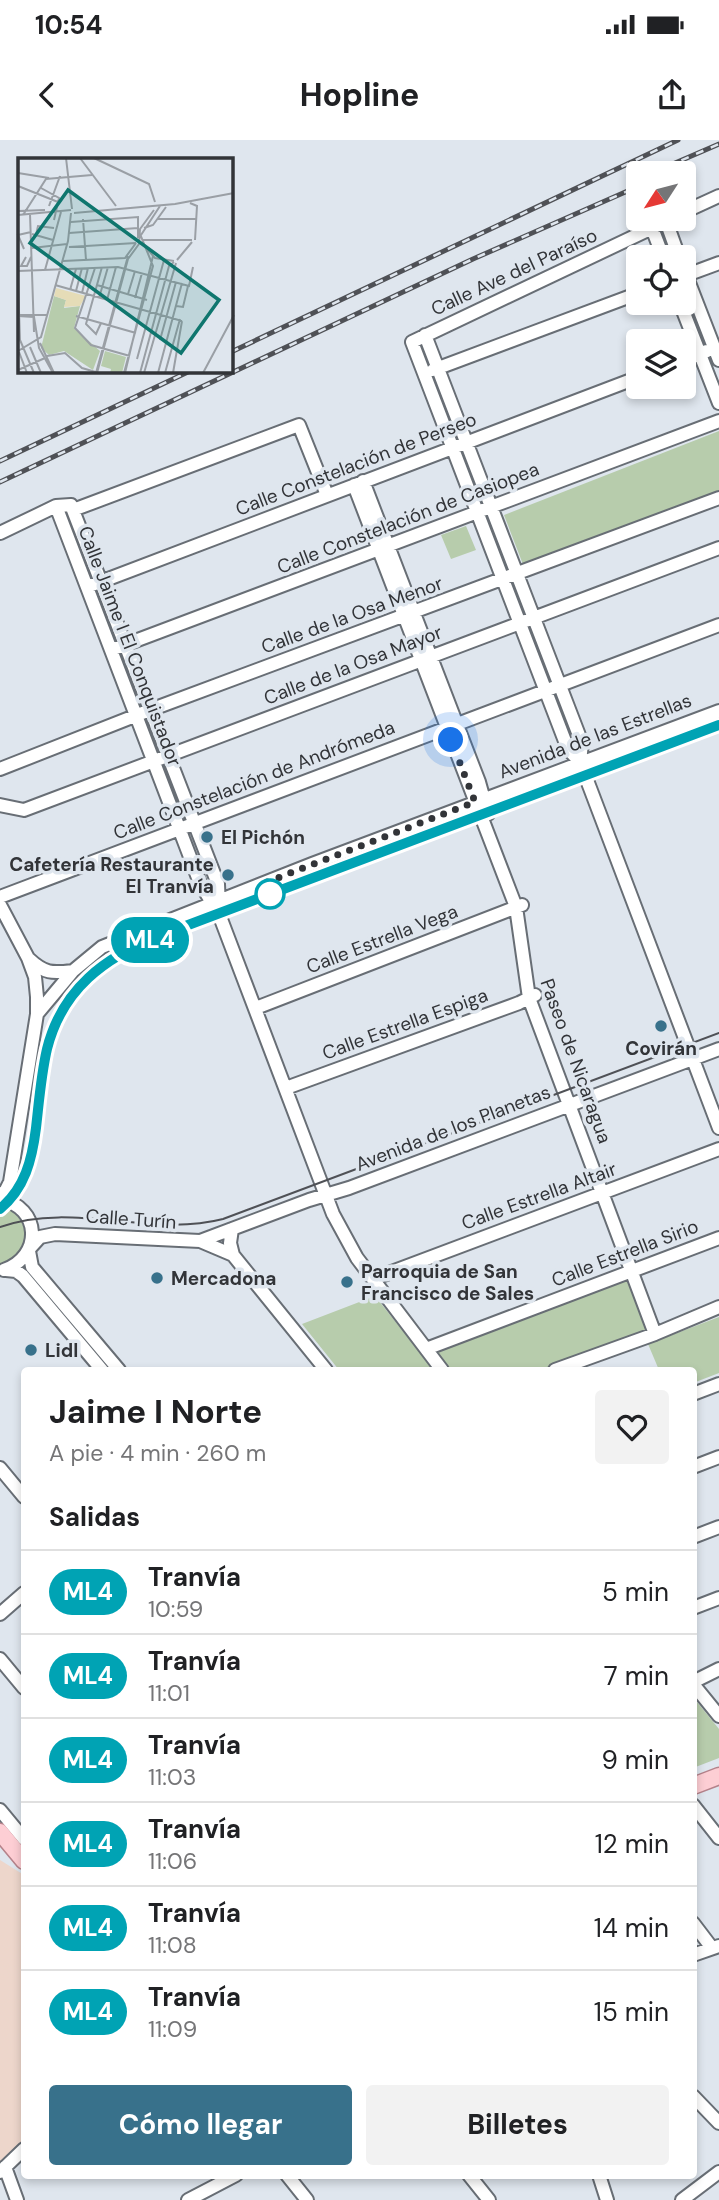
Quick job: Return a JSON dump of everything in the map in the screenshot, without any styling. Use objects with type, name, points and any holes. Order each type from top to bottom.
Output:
[{"type":"main road","points":[[697,1775],[719,1767]]},
{"type":"main road","points":[[697,1784],[719,1776]]},
{"type":"main road","points":[[0,1832],[21,1857]]},
{"type":"street","points":[[696,207],[719,196]]},
{"type":"street","name":"Calle Ave del Paraíso","points":[[424,373],[412,342],[646,231]]},
{"type":"street","points":[[696,269],[719,262]]},
{"type":"street","points":[[626,298],[424,373],[568,748],[580,763],[719,1128]]},
{"type":"street","points":[[696,299],[718,351],[696,354]]},
{"type":"street","points":[[686,315],[719,403]]},
{"type":"street","points":[[425,335],[582,744],[580,763]]},
{"type":"street","name":"Calle Constelación de Perseo","points":[[87,587],[626,382]]},
{"type":"street","name":"Calle Constelación de Casiopea","points":[[111,650],[719,421]]},
{"type":"street","points":[[0,533],[56,506],[72,507],[299,425],[327,495]]},
{"type":"street","name":"Paseo de Nicaragua","points":[[359,483],[519,906],[532,996],[659,1332]]},
{"type":"street","name":"Calle de la Osa Menor","points":[[0,769],[150,710],[719,498]]},
{"type":"street","name":"Calle Jaime I El Conquistador","points":[[56,506],[202,887],[216,906],[256,1008],[333,1214],[357,1258],[440,1367]]},
{"type":"street","name":"Calle Jaime I El Conquistador","points":[[72,507],[218,884],[216,906]]},
{"type":"street","name":"Calle de la Osa Mayor","points":[[0,805],[24,810],[719,548]]},
{"type":"street","name":"Calle Constelación de Andrómeda","points":[[0,897],[719,625]]},
{"type":"street","name":"Avenida de las Estrellas","points":[[37,1014],[73,971],[102,947],[216,906],[480,800],[719,711]]},
{"type":"street","points":[[0,905],[28,958],[37,985],[37,1014],[11,1176],[0,1198],[17,1206],[25,1214],[32,1231],[29,1262],[36,1273],[116,1367]]},
{"type":"street","name":"Calle Estrella Vega","points":[[256,1008],[519,906]]},
{"type":"street","points":[[28,958],[48,972],[73,971]]},
{"type":"street","name":"Calle Estrella Espiga","points":[[286,1088],[532,996]]},
{"type":"street","name":"Avenida de los Planetas","points":[[200,1241],[719,1049]]},
{"type":"street","name":"Calle Estrella Altair","points":[[373,1279],[719,1149]]},
{"type":"street","points":[[232,1229],[230,1243],[233,1255]]},
{"type":"street","name":"Calle Turín","points":[[3,1270],[17,1265],[36,1240],[50,1233],[200,1241],[233,1255],[324,1367]]},
{"type":"street","name":"Calle Estrella Sirio","points":[[426,1349],[719,1238]]},
{"type":"street","points":[[3,1270],[16,1271],[23,1276],[99,1367]]},
{"type":"street","points":[[563,1367],[719,1307]]},
{"type":"street","points":[[697,1392],[719,1384]]},
{"type":"street","points":[[697,1465],[719,1457]]},
{"type":"street","points":[[0,1468],[21,1493]]},
{"type":"street","points":[[697,1535],[719,1527]]},
{"type":"street","points":[[0,1614],[21,1596]]},
{"type":"street","points":[[697,1606],[719,1598]]},
{"type":"street","points":[[0,1659],[21,1684]]},
{"type":"street","points":[[697,1681],[719,1669]]},
{"type":"street","points":[[697,1688],[719,1716]]},
{"type":"street","points":[[0,1810],[21,1835]]},
{"type":"street","points":[[697,1810],[719,1838]]},
{"type":"street","points":[[697,1927],[716,1947],[697,1954]]},
{"type":"street","points":[[697,2100],[719,2123]]},
{"type":"street","points":[[17,2200],[2,2169],[21,2152]]},
{"type":"street","points":[[682,2200],[719,2172]]},
{"type":"street","points":[[188,2200],[228,2179]]},
{"type":"street","points":[[290,2179],[307,2200]]},
{"type":"street","points":[[472,2179],[489,2200]]},
{"type":"street","points":[[600,2179],[607,2200]]},
{"type":"shaded area","points":[[0,1860],[21,1873],[21,2143],[0,2163]]},
{"type":"green space","points":[[719,431],[719,493],[524,567],[504,515]]},
{"type":"green space","points":[[466,526],[476,550],[451,559],[441,535]]},
{"type":"green space","points":[[0,1206],[19,1218],[25,1236],[19,1254],[0,1264]]},
{"type":"green space","points":[[633,1271],[655,1329],[557,1367],[441,1367],[427,1349]]},
{"type":"green space","points":[[375,1296],[432,1367],[337,1367],[302,1324]]},
{"type":"green space","points":[[719,1317],[719,1373],[697,1381],[697,1367],[658,1367],[648,1344]]},
{"type":"green space","points":[[697,1702],[719,1729],[719,1758],[697,1766]]},
{"type":"tram line","points":[[0,1209],[9,1201],[26,1173],[53,1034],[63,1010],[78,988],[98,969],[124,952],[159,936],[719,725]]},
{"type":"tram line","name":"ML4","points":[[0,1209],[16,1192],[29,1166],[44,1063],[55,1026],[78,989],[111,959],[159,936],[719,725]]},
{"type":"tram line","points":[[0,1227],[55,1217],[168,1225],[223,1219],[719,1033]]},
{"type":"railway","points":[[233,351],[678,140]]},
{"type":"railway","points":[[680,161],[719,144]]},
{"type":"railway","points":[[233,372],[473,259],[626,192]]},
{"type":"railway","points":[[0,461],[186,373]]},
{"type":"railway","points":[[0,482],[231,373]]},
{"type":"place","name":"El Pichón","points":[[207,837]]},
{"type":"place","name":"Cafetería Restaurante El Tranvía","points":[[228,875]]},
{"type":"place","name":"Covirán","points":[[661,1026]]},
{"type":"place","name":"Mercadona","points":[[157,1278]]},
{"type":"place","name":"Parroquia de San Francisco de Sales","points":[[347,1282]]},
{"type":"place","name":"Lidl","points":[[31,1350]]},
{"type":"route","points":[[270,894],[267,882],[475,802],[451,740]]}]
